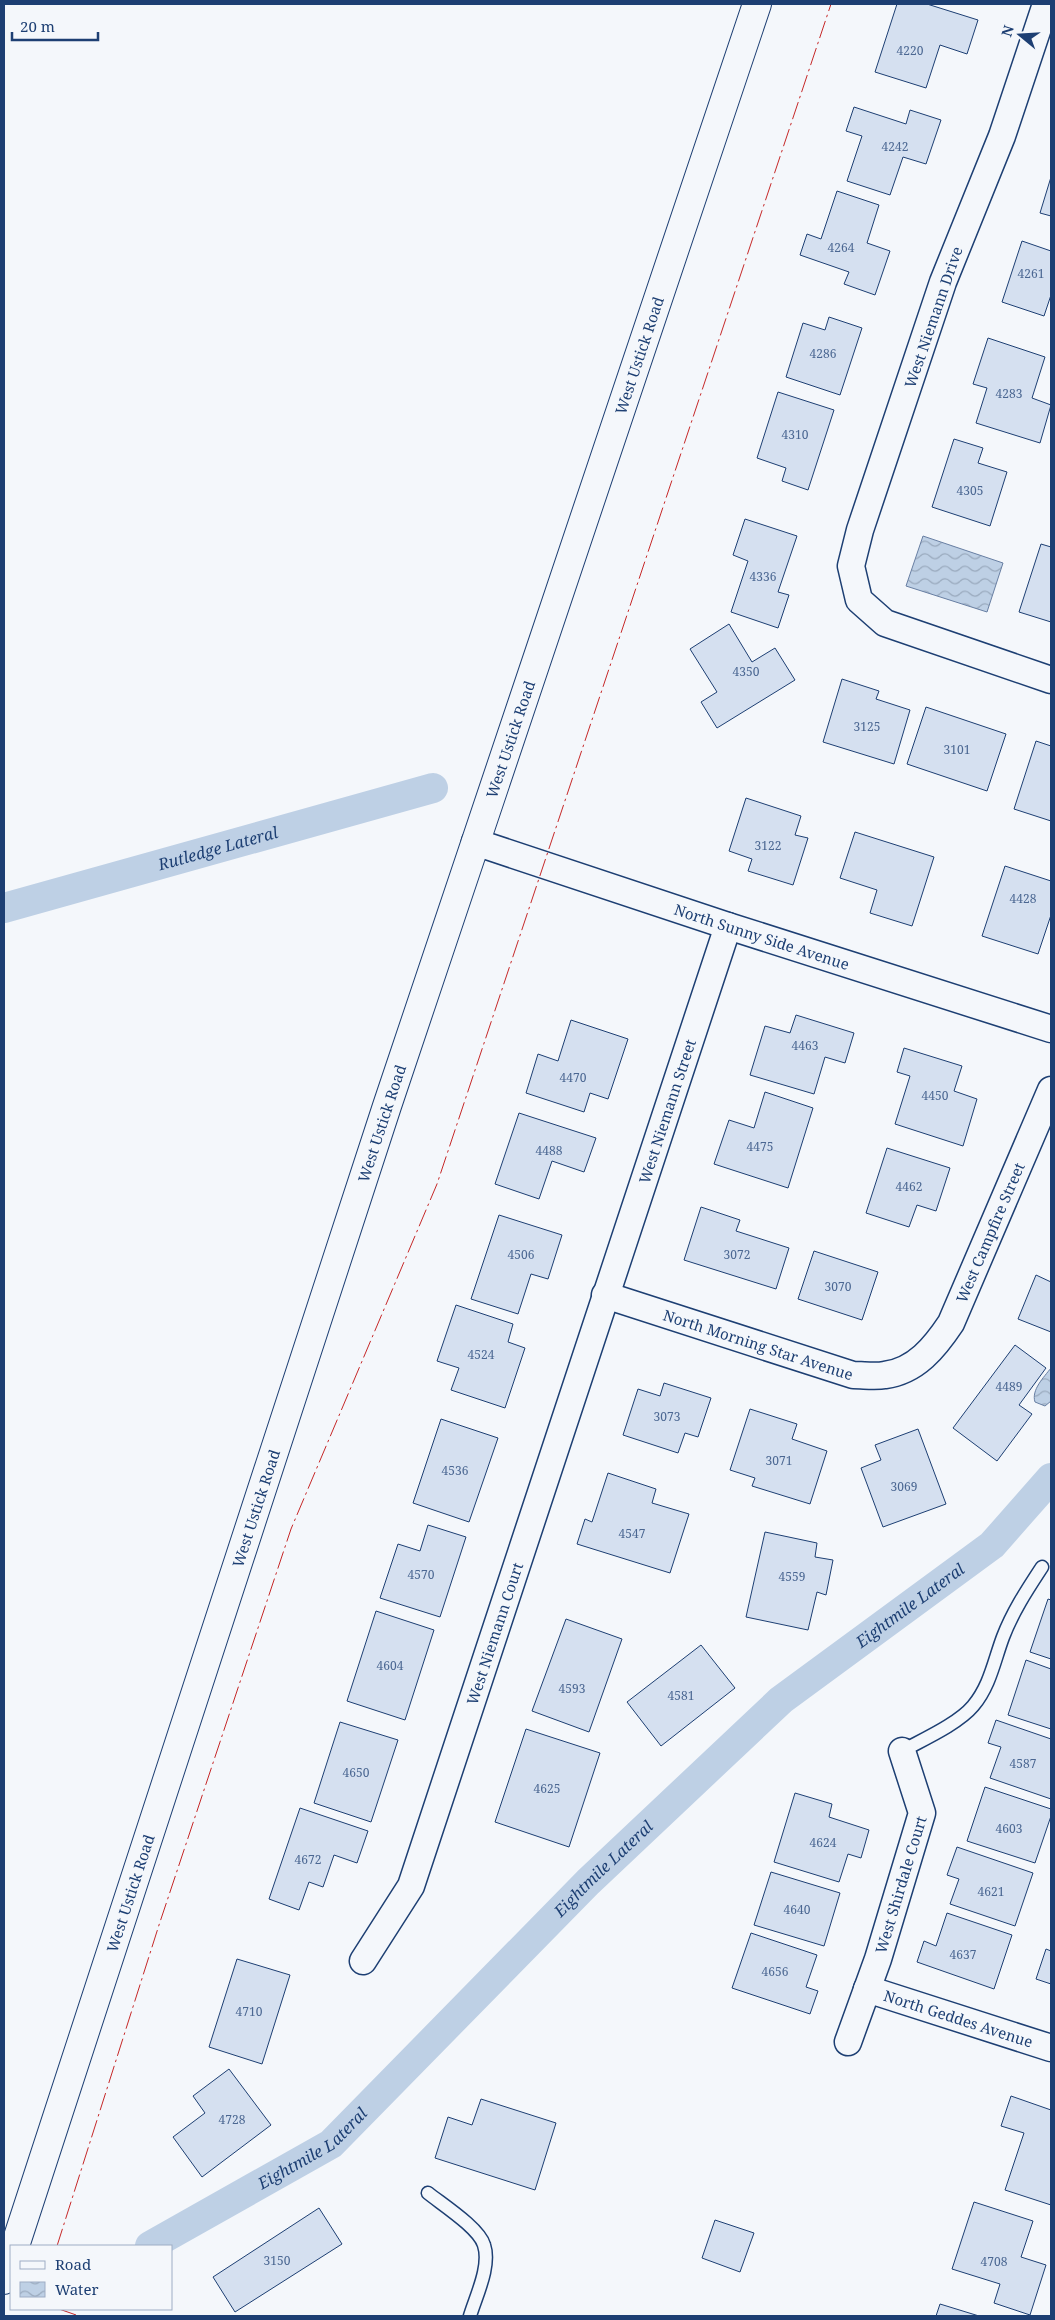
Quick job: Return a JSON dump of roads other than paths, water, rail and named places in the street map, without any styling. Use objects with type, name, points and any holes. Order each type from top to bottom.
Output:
[{"type":"main road","name":"West Ustick Road","points":[[15,2245],[475,842],[757,4]]},
{"type":"main road","points":[[4,2280],[10,2260]]},
{"type":"street","name":"West Niemann Drive","points":[[1046,4],[1002,136],[943,282],[860,530],[851,566],[859,600],[885,623],[1051,680]]},
{"type":"street","name":"North Sunny Side Avenue","points":[[475,842],[728,926],[1051,1029]]},
{"type":"street","name":"West Niemann Street","points":[[605,1295],[728,926]]},
{"type":"street","name":"West Campfire Street","points":[[913,1365],[935,1347],[951,1323],[1051,1090]]},
{"type":"street","name":"North Morning Star Avenue","points":[[605,1295],[853,1375],[886,1375],[913,1365]]},
{"type":"street","name":"West Niemann Court","points":[[363,1961],[411,1886],[605,1295]]},
{"type":"street","name":"West Shirdale Court","points":[[848,2042],[878,1959],[922,1813],[902,1752]]},
{"type":"street","name":"North Geddes Avenue","points":[[867,1989],[1051,2048]]},
{"type":"lane","points":[[902,1752],[940,1730],[972,1707],[991,1676],[1003,1638],[1019,1601],[1042,1567]]},
{"type":"lane","points":[[428,2193],[474,2230],[484,2245],[485,2265],[470,2316]]},
{"type":"water","points":[[923,536],[1003,563],[987,612],[906,586]]},
{"type":"water","points":[[1051,1368],[1051,1401],[1045,1406],[1035,1402],[1034,1397],[1039,1384]]},
{"type":"waterway","name":"Rutledge Lateral","points":[[4,908],[433,788]]},
{"type":"waterway","name":"Eightmile Lateral","points":[[152,2245],[331,2144],[588,1882],[781,1700],[992,1545],[1051,1478]]}]
